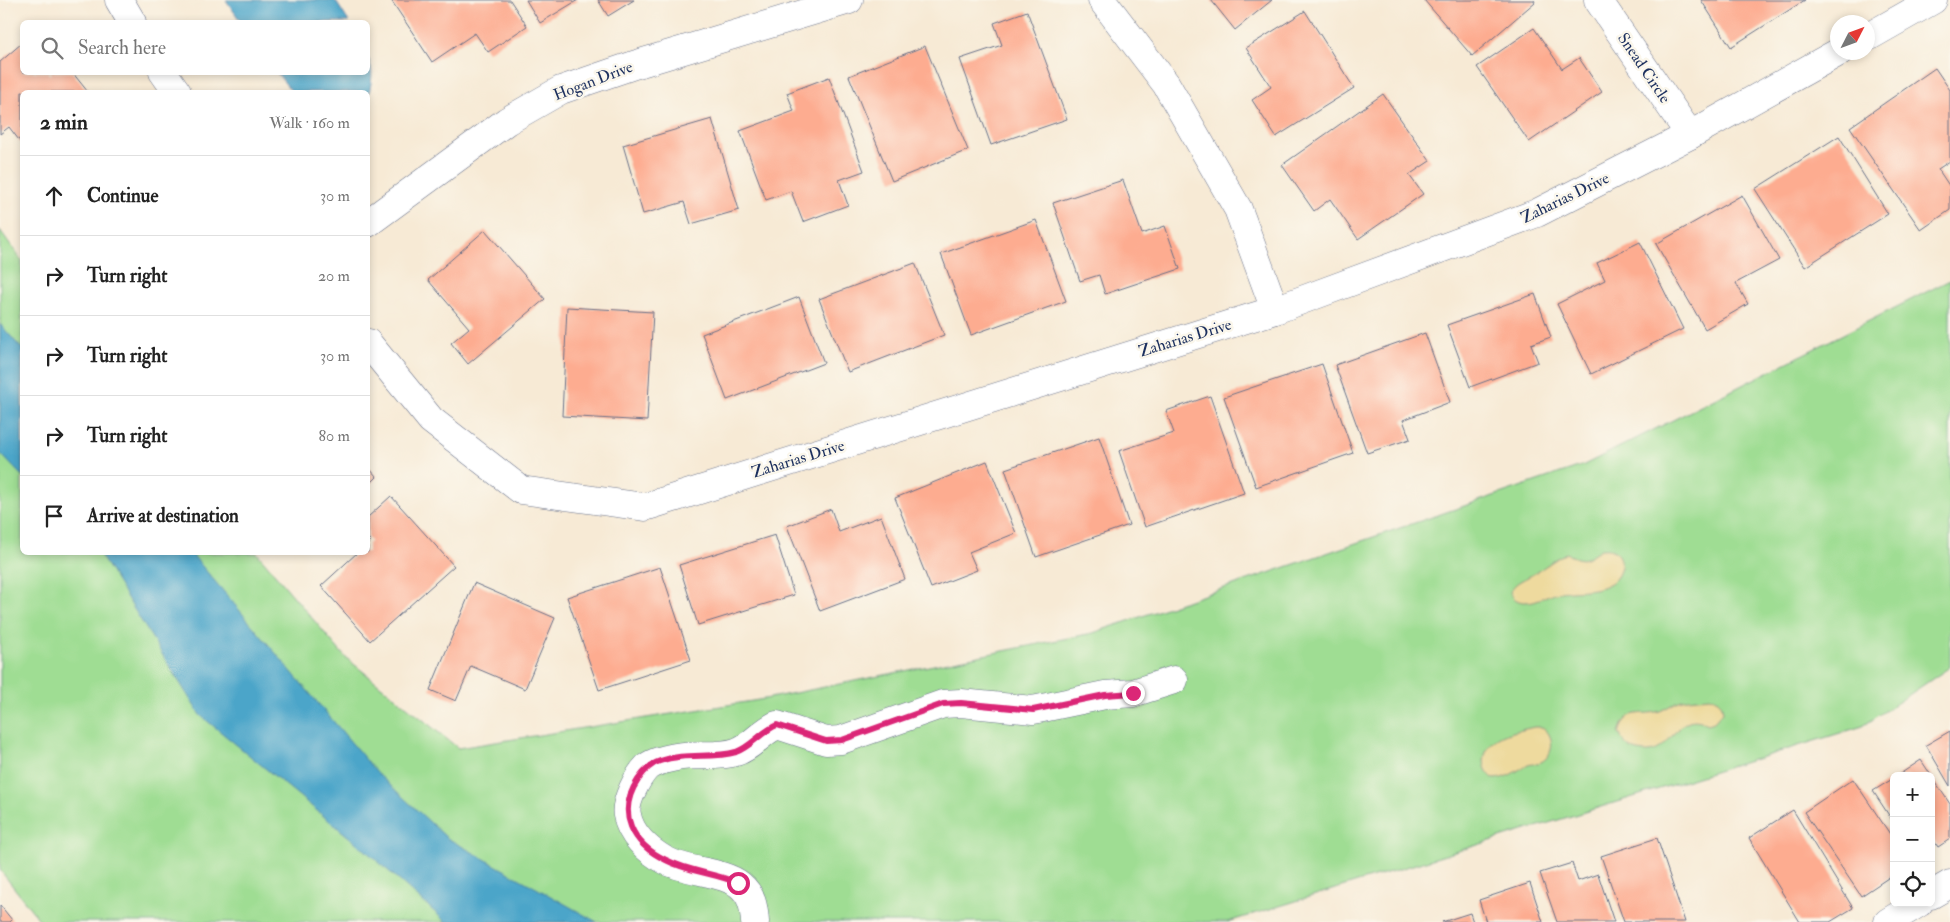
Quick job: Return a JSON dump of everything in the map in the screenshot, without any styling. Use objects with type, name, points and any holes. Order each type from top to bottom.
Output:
[{"type":"street","points":[[119,0],[131,20]]},
{"type":"street","name":"Hogan Drive","points":[[370,223],[507,121],[561,90],[634,65],[849,0]]},
{"type":"street","points":[[1102,0],[1166,84],[1238,209],[1275,310]]},
{"type":"street","name":"Snead Circle","points":[[1598,0],[1690,136]]},
{"type":"street","points":[[1875,32],[1933,0]]},
{"type":"street","name":"Zaharias Drive","points":[[370,345],[431,420],[521,490],[646,507],[1275,310],[1536,213],[1690,136],[1830,57]]},
{"type":"street","points":[[165,75],[176,90]]},
{"type":"street","points":[[755,922],[753,904],[747,892],[738,883],[727,878],[691,870],[665,860],[646,846],[632,829],[626,813],[631,791],[647,768],[660,761],[683,756],[724,754],[738,751],[769,728],[777,725],[826,741],[842,740],[943,704],[961,703],[1033,710],[1105,695],[1133,693],[1174,680]]},
{"type":"street","points":[[1935,893],[1950,884]]},
{"type":"street","points":[[1888,922],[1912,907]]},
{"type":"green space","points":[[0,230],[20,258],[20,555],[259,555],[345,657],[458,748],[765,699],[1093,633],[1584,465],[1950,280],[1950,667],[1863,726],[1228,922],[41,922],[0,870]]},
{"type":"sand","points":[[1601,549],[1609,549],[1617,553],[1621,562],[1617,577],[1603,587],[1555,593],[1529,602],[1518,601],[1510,592],[1518,583],[1566,553],[1581,559]]},
{"type":"sand","points":[[1710,697],[1720,702],[1723,709],[1723,712],[1714,722],[1708,724],[1694,720],[1689,721],[1682,725],[1662,747],[1655,751],[1648,752],[1631,749],[1619,733],[1626,719],[1635,714],[1660,711],[1682,700]]},
{"type":"sand","points":[[1534,727],[1542,727],[1551,740],[1551,750],[1546,759],[1539,763],[1528,765],[1507,776],[1494,779],[1487,772],[1485,766],[1484,759],[1488,748],[1493,742],[1505,735]]},
{"type":"water","points":[[226,0],[335,0],[348,20],[240,20]]},
{"type":"water","points":[[370,64],[371,67],[372,77],[370,90],[290,90],[279,75],[370,75]]},
{"type":"water","points":[[0,324],[20,347],[20,474],[0,453]]},
{"type":"water","points":[[100,555],[193,555],[378,774],[447,838],[597,922],[446,922],[365,850],[200,715]]},
{"type":"building","points":[[391,0],[510,0],[527,26],[488,52],[475,33],[432,62]]},
{"type":"building","points":[[526,0],[578,0],[540,23]]},
{"type":"building","points":[[598,0],[634,0],[608,16]]},
{"type":"building","points":[[1211,0],[1272,0],[1235,30]]},
{"type":"building","points":[[1424,0],[1534,0],[1535,2],[1472,56]]},
{"type":"building","points":[[1701,0],[1805,0],[1731,47]]},
{"type":"building","points":[[1027,11],[1067,119],[991,145],[960,59],[1002,45],[994,23]]},
{"type":"building","points":[[1305,11],[1354,88],[1276,137],[1252,100],[1271,87],[1246,48]]},
{"type":"building","points":[[1534,28],[1562,69],[1579,58],[1602,92],[1529,142],[1477,67]]},
{"type":"building","points":[[20,45],[20,75],[74,75],[86,90],[20,90],[20,141],[9,127],[0,134],[0,62]]},
{"type":"building","points":[[925,46],[968,150],[892,181],[849,76]]},
{"type":"building","points":[[1935,68],[1950,90],[1950,161],[1938,169],[1950,187],[1950,210],[1921,230],[1850,127]]},
{"type":"building","points":[[829,77],[864,171],[839,180],[848,205],[803,222],[791,191],[766,200],[740,131],[794,111],[787,93]]},
{"type":"building","points":[[1383,94],[1430,161],[1409,175],[1423,194],[1358,239],[1330,199],[1314,211],[1282,165]]},
{"type":"building","points":[[712,119],[739,210],[691,224],[684,202],[643,214],[623,145]]},
{"type":"building","points":[[1839,136],[1888,214],[1805,267],[1755,189]]},
{"type":"building","points":[[1123,180],[1142,234],[1165,226],[1180,269],[1105,294],[1099,275],[1080,281],[1053,203]]},
{"type":"building","points":[[1742,195],[1779,260],[1736,283],[1748,304],[1705,329],[1656,244]]},
{"type":"building","points":[[1036,220],[1066,301],[971,335],[941,254]]},
{"type":"building","points":[[485,230],[545,299],[468,364],[451,343],[469,328],[428,280]]},
{"type":"building","points":[[1640,242],[1683,329],[1591,374],[1557,304],[1605,280],[1597,263]]},
{"type":"building","points":[[915,263],[944,335],[848,372],[819,299]]},
{"type":"building","points":[[1535,294],[1551,337],[1531,344],[1538,362],[1470,387],[1447,325]]},
{"type":"building","points":[[799,297],[824,363],[727,400],[702,334]]},
{"type":"building","points":[[567,307],[653,312],[647,421],[562,416]]},
{"type":"building","points":[[1425,333],[1450,402],[1403,420],[1410,439],[1367,453],[1335,365]]},
{"type":"building","points":[[1322,364],[1353,453],[1256,487],[1224,397]]},
{"type":"building","points":[[1210,396],[1244,493],[1145,527],[1119,451],[1174,433],[1166,411]]},
{"type":"building","points":[[1099,437],[1129,525],[1036,557],[1005,469]]},
{"type":"building","points":[[987,461],[1016,533],[969,552],[977,570],[931,588],[895,498]]},
{"type":"building","points":[[370,469],[377,477],[370,484]]},
{"type":"building","points":[[391,496],[454,566],[370,641],[321,586],[355,555],[370,555],[370,515]]},
{"type":"building","points":[[831,509],[839,532],[881,516],[905,579],[820,611],[787,526]]},
{"type":"building","points":[[775,535],[794,595],[698,625],[679,565]]},
{"type":"building","points":[[660,567],[691,660],[599,690],[567,597]]},
{"type":"building","points":[[474,583],[555,618],[525,689],[471,666],[456,701],[430,690]]},
{"type":"building","points":[[1950,731],[1950,786],[1926,745]]},
{"type":"building","points":[[1921,760],[1929,772],[1903,772]]},
{"type":"building","points":[[1853,779],[1890,834],[1890,877],[1861,896],[1804,812]]},
{"type":"building","points":[[1890,780],[1890,817],[1873,791]]},
{"type":"building","points":[[1935,781],[1950,804],[1950,839],[1938,847],[1935,843]]},
{"type":"building","points":[[1793,810],[1853,908],[1830,922],[1800,922],[1749,838]]},
{"type":"building","points":[[1657,838],[1685,922],[1624,922],[1601,856]]},
{"type":"building","points":[[1572,863],[1578,881],[1598,874],[1614,922],[1557,922],[1540,873]]},
{"type":"building","points":[[1530,883],[1543,922],[1486,922],[1479,900]]},
{"type":"building","points":[[0,905],[12,920],[10,922],[0,922]]},
{"type":"building","points":[[1470,913],[1473,922],[1442,922]]},
{"type":"route","points":[[738,883],[727,878],[691,870],[665,860],[646,846],[632,829],[626,813],[631,791],[647,768],[660,761],[683,756],[724,754],[738,751],[750,744],[769,728],[777,725],[792,728],[826,741],[842,740],[943,704],[961,703],[1033,710],[1105,695],[1133,693]]}]
